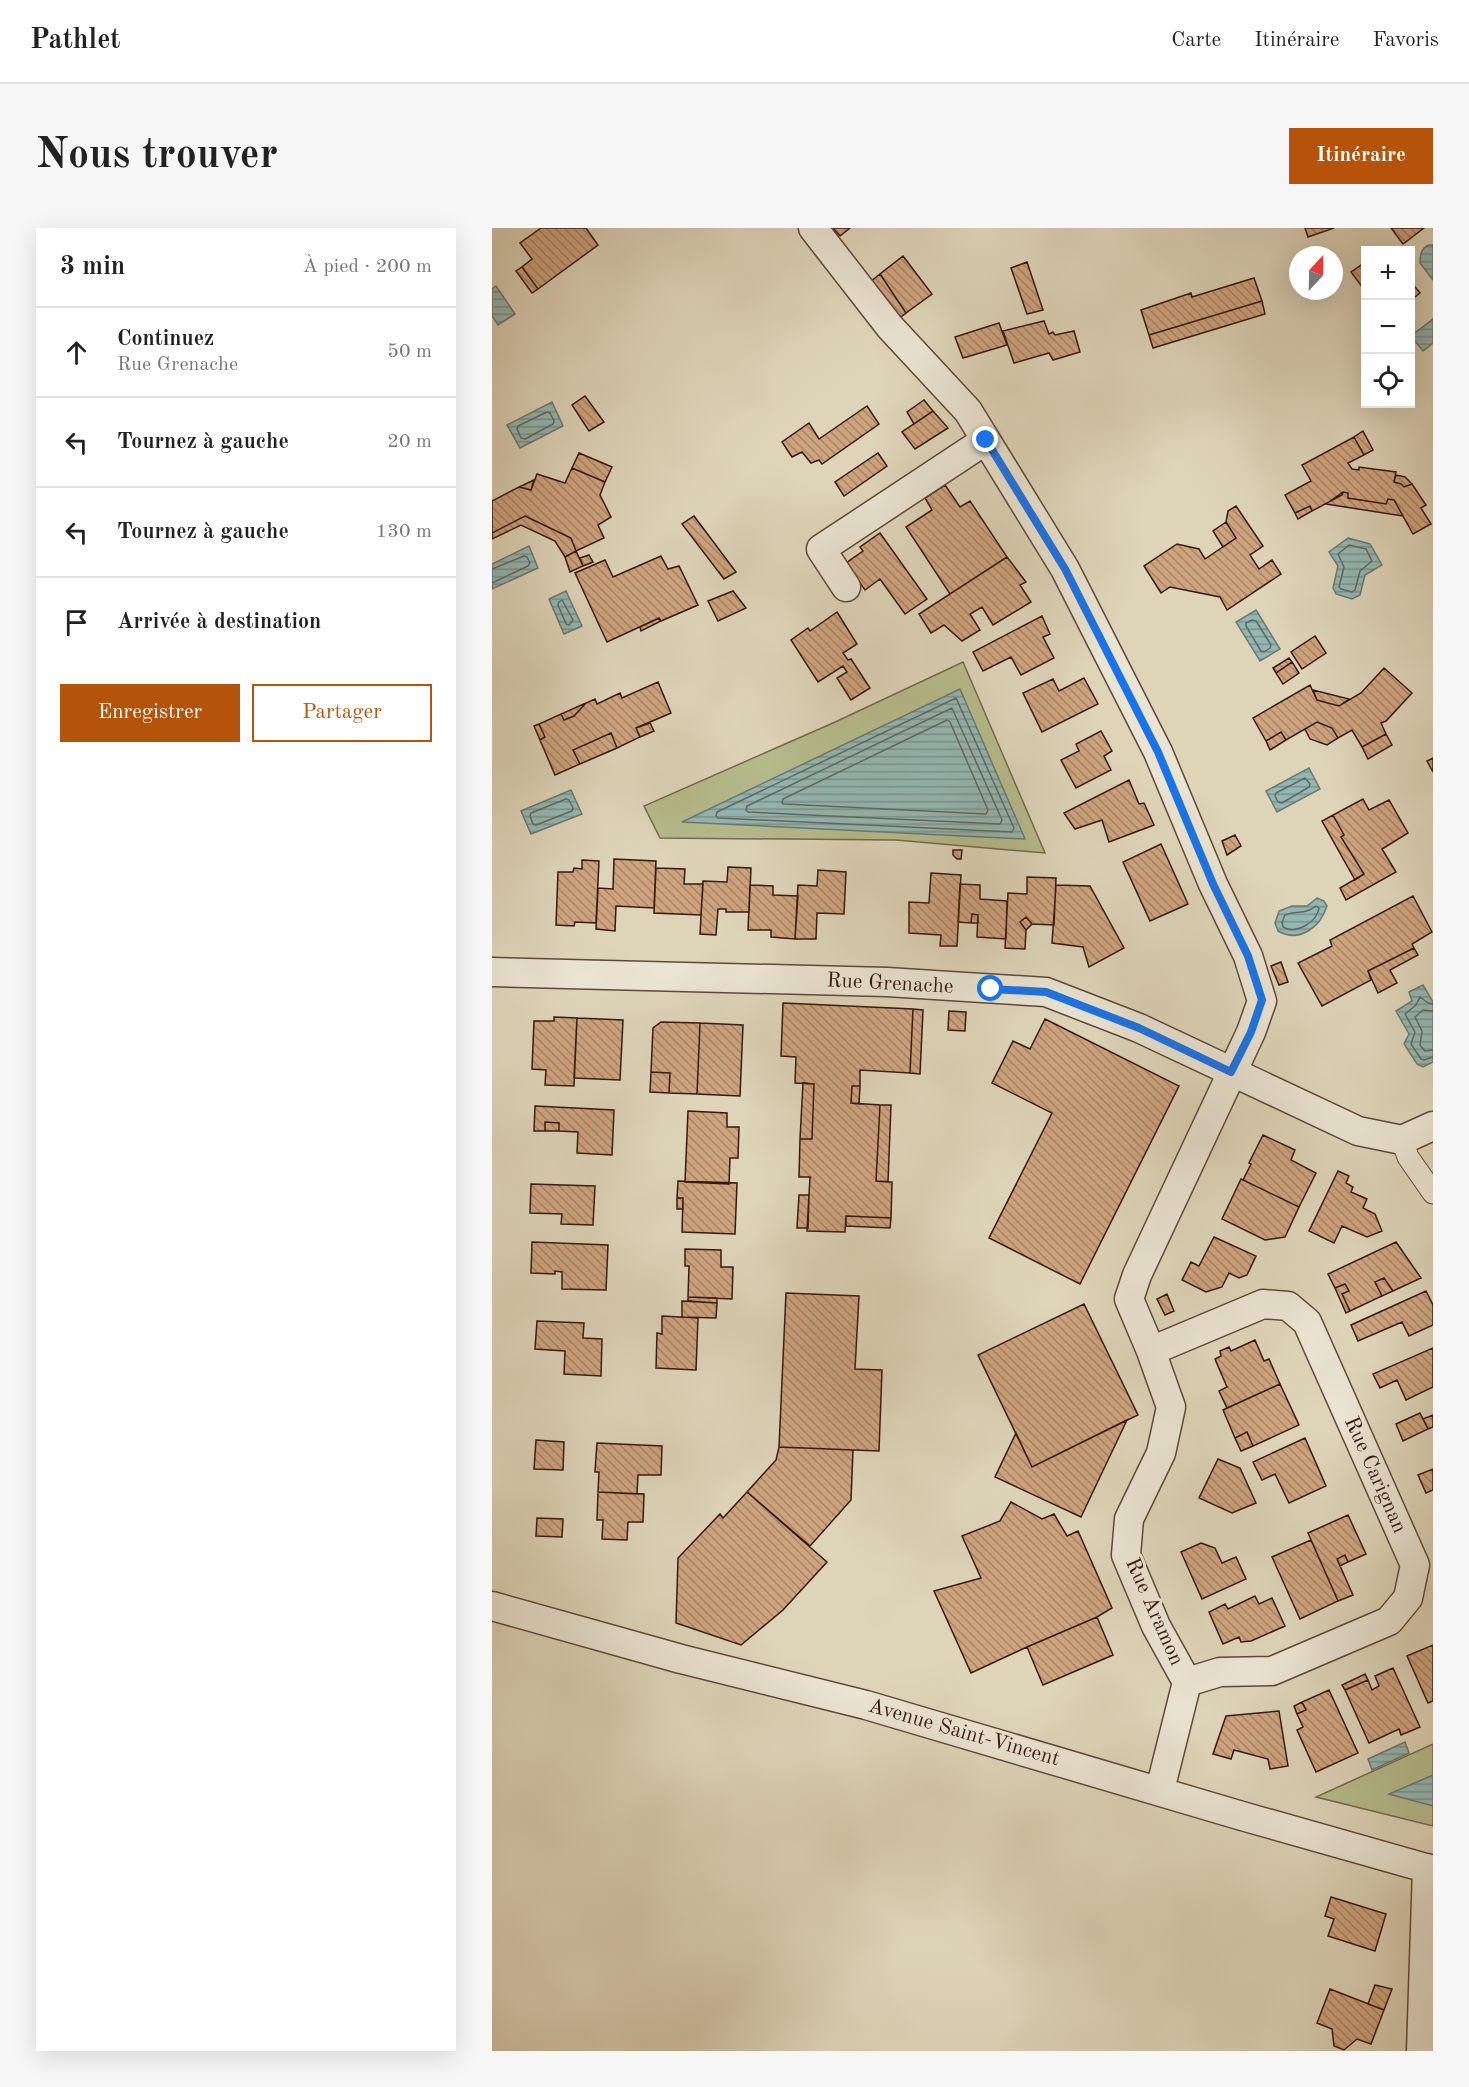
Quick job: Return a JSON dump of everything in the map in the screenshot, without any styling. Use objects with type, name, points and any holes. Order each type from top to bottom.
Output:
[{"type":"street","name":"Rue Aramon","points":[[813,228],[890,327],[968,411],[1065,569],[1158,752],[1213,884],[1248,956],[1262,1000],[1251,1032],[1137,1275],[1129,1299],[1171,1407],[1161,1453],[1129,1520],[1126,1555],[1156,1626],[1187,1682],[1160,1790]]},
{"type":"street","points":[[846,587],[821,549],[986,440]]},
{"type":"street","name":"Rue Grenache","points":[[492,972],[887,982],[1046,992],[1139,1028],[1358,1131],[1402,1140]]},
{"type":"street","points":[[1433,1126],[1402,1140],[1408,1157],[1433,1193]]},
{"type":"street","name":"Rue Carignan","points":[[1151,1351],[1263,1304],[1288,1306],[1307,1322],[1415,1565],[1408,1598],[1389,1621],[1272,1671],[1220,1672],[1187,1682]]},
{"type":"street","name":"Avenue Saint-Vincent","points":[[492,1606],[681,1659],[866,1705],[1430,1869]]},
{"type":"street","points":[[1421,2051],[1430,1869]]},
{"type":"green space","points":[[963,662],[1045,853],[896,840],[660,838],[644,806],[833,723]]},
{"type":"green space","points":[[1433,1744],[1433,1826],[1316,1797]]},
{"type":"water","points":[[1433,245],[1433,280],[1420,263],[1424,248]]},
{"type":"water","points":[[496,286],[515,314],[498,325],[492,316],[492,289]]},
{"type":"water","points":[[1433,319],[1433,343],[1423,351],[1415,341],[1415,333]]},
{"type":"water","points":[[552,402],[563,426],[520,448],[507,425]]},
{"type":"water","points":[[1348,538],[1370,544],[1382,565],[1365,575],[1360,595],[1352,599],[1336,594],[1333,588],[1338,566],[1329,552]]},
{"type":"water","points":[[529,546],[538,568],[492,589],[492,564]]},
{"type":"water","points":[[566,591],[582,626],[564,634],[549,599]]},
{"type":"water","points":[[1256,610],[1280,649],[1260,661],[1236,622]]},
{"type":"water","points":[[960,689],[1025,839],[682,822]]},
{"type":"water","points":[[1309,768],[1320,789],[1277,812],[1266,791]]},
{"type":"water","points":[[571,790],[582,814],[531,834],[521,811]]},
{"type":"water","points":[[1317,898],[1324,901],[1327,906],[1314,927],[1294,935],[1278,931],[1275,923],[1279,911],[1292,906],[1307,906]]},
{"type":"water","points":[[1423,985],[1433,1002],[1433,1062],[1423,1067],[1417,1064],[1404,1044],[1409,1034],[1396,1011],[1412,1001],[1409,992]]},
{"type":"water","points":[[1405,1742],[1409,1753],[1372,1770],[1368,1759]]},
{"type":"water","points":[[1433,1775],[1433,1806],[1389,1794]]},
{"type":"building","points":[[541,228],[586,228],[598,245],[538,289],[522,267],[532,259],[520,243]]},
{"type":"building","points":[[833,228],[850,228],[840,236]]},
{"type":"building","points":[[1305,228],[1334,228],[1308,237]]},
{"type":"building","points":[[1391,228],[1424,228],[1403,244]]},
{"type":"building","points":[[903,256],[932,294],[906,313],[880,274]]},
{"type":"building","points":[[1027,262],[1043,310],[1027,314],[1011,268]]},
{"type":"building","points":[[1361,265],[1361,285],[1351,272]]},
{"type":"building","points":[[522,267],[538,289],[532,293],[516,271]]},
{"type":"building","points":[[880,274],[906,313],[897,320],[870,282]]},
{"type":"building","points":[[1254,278],[1262,301],[1149,335],[1141,310],[1191,293],[1192,297]]},
{"type":"building","points":[[1415,287],[1420,293],[1415,297]]},
{"type":"building","points":[[1262,301],[1265,314],[1153,348],[1149,335]]},
{"type":"building","points":[[1044,321],[1049,334],[1074,331],[1080,352],[1053,360],[1049,353],[1014,363],[1003,331]]},
{"type":"building","points":[[999,323],[1007,345],[963,358],[955,337]]},
{"type":"building","points":[[585,396],[604,422],[589,431],[572,405]]},
{"type":"building","points":[[924,400],[933,411],[914,424],[907,412]]},
{"type":"building","points":[[867,406],[879,424],[822,464],[819,460],[811,463],[802,452],[792,457],[782,442],[809,423],[819,439]]},
{"type":"building","points":[[933,411],[948,428],[915,449],[902,432]]},
{"type":"building","points":[[1363,431],[1373,450],[1364,455],[1354,437]]},
{"type":"building","points":[[1354,437],[1364,455],[1348,463],[1352,469],[1359,470],[1359,467],[1396,472],[1394,482],[1404,487],[1412,484],[1426,505],[1421,508],[1431,524],[1413,534],[1394,500],[1388,499],[1386,504],[1348,498],[1348,493],[1343,492],[1342,495],[1312,511],[1310,506],[1295,513],[1285,495],[1311,481],[1302,465]]},
{"type":"building","points":[[579,453],[612,467],[605,482],[572,468]]},
{"type":"building","points":[[878,453],[887,466],[844,496],[835,482]]},
{"type":"building","points":[[572,468],[605,482],[600,495],[611,517],[598,525],[604,538],[576,551],[571,538],[525,516],[492,533],[492,501],[519,487],[531,490],[537,474],[565,483]]},
{"type":"building","points":[[1396,475],[1405,477],[1412,484],[1404,487],[1394,482]]},
{"type":"building","points":[[534,480],[531,490],[519,487]]},
{"type":"building","points":[[945,485],[960,507],[970,501],[1007,557],[950,594],[906,527],[932,510],[925,498]]},
{"type":"building","points":[[1343,492],[1348,493],[1348,498],[1386,504],[1388,499],[1394,500],[1403,516],[1326,504]]},
{"type":"building","points":[[1236,506],[1263,546],[1250,555],[1259,569],[1272,560],[1281,574],[1227,610],[1220,597],[1170,587],[1161,593],[1144,566],[1177,544],[1199,549],[1205,559],[1236,538],[1226,522],[1228,511]]},
{"type":"building","points":[[1310,506],[1312,511],[1298,519],[1295,513]]},
{"type":"building","points":[[525,516],[571,538],[576,551],[565,557],[555,541],[521,525],[492,539],[492,533]]},
{"type":"building","points":[[694,516],[736,572],[724,579],[682,524]]},
{"type":"building","points":[[1226,522],[1236,538],[1223,547],[1213,531]]},
{"type":"building","points":[[880,533],[927,599],[905,614],[880,579],[865,590],[846,563],[863,551],[860,547]]},
{"type":"building","points":[[576,551],[583,566],[570,572],[565,557]]},
{"type":"building","points":[[589,555],[593,562],[583,566],[580,558]]},
{"type":"building","points":[[661,556],[668,569],[679,566],[698,605],[661,621],[659,618],[607,642],[575,573],[605,560],[613,577]]},
{"type":"building","points":[[1007,557],[1026,582],[1020,585],[1031,602],[993,625],[982,607],[970,614],[980,630],[962,641],[944,625],[931,633],[919,614]]},
{"type":"building","points":[[733,591],[746,608],[718,621],[708,601]]},
{"type":"building","points":[[837,612],[857,644],[843,653],[848,660],[851,659],[870,688],[851,700],[837,678],[847,672],[843,666],[818,682],[791,640],[808,628],[810,631]]},
{"type":"building","points":[[1042,616],[1050,634],[1043,637],[1054,658],[1021,675],[1011,657],[983,671],[973,652]]},
{"type":"building","points":[[659,618],[661,621],[641,631],[640,627]]},
{"type":"building","points":[[1315,636],[1326,653],[1302,669],[1291,652]]},
{"type":"building","points":[[1289,658],[1292,662],[1276,673],[1273,668]]},
{"type":"building","points":[[1292,662],[1299,673],[1283,684],[1276,673]]},
{"type":"building","points":[[1384,668],[1412,693],[1386,721],[1381,723],[1386,734],[1362,747],[1352,730],[1338,738],[1332,728],[1317,722],[1286,740],[1281,732],[1266,741],[1253,718],[1310,685],[1317,700],[1339,706],[1361,693]]},
{"type":"building","points":[[1084,678],[1098,704],[1042,732],[1023,693],[1053,679],[1059,691]]},
{"type":"building","points":[[658,682],[671,713],[636,728],[640,737],[617,748],[611,733],[573,750],[580,764],[555,775],[540,740],[545,737],[539,724],[561,714],[564,720],[574,716],[586,703],[595,699],[597,704],[620,693],[622,698]]},
{"type":"building","points":[[1313,690],[1349,699],[1339,706],[1317,700]]},
{"type":"building","points":[[586,703],[574,716],[564,720],[561,714]]},
{"type":"building","points":[[1317,722],[1332,728],[1338,738],[1327,745],[1310,739],[1305,729]]},
{"type":"building","points":[[650,723],[654,731],[640,737],[636,728]]},
{"type":"building","points":[[539,724],[545,737],[540,740],[534,726]]},
{"type":"building","points":[[1101,731],[1112,751],[1104,756],[1111,770],[1076,788],[1061,760],[1079,751],[1076,744]]},
{"type":"building","points":[[1281,732],[1286,740],[1270,750],[1266,741]]},
{"type":"building","points":[[611,733],[617,748],[580,764],[573,750]]},
{"type":"building","points":[[1386,734],[1392,745],[1368,759],[1362,747]]},
{"type":"building","points":[[1433,758],[1433,772],[1427,761]]},
{"type":"building","points":[[1129,780],[1139,804],[1144,803],[1154,825],[1109,842],[1102,820],[1075,829],[1064,813]]},
{"type":"building","points":[[1363,799],[1369,810],[1389,800],[1408,833],[1382,849],[1396,872],[1346,900],[1340,888],[1364,874],[1341,837],[1344,835],[1333,815]]},
{"type":"building","points":[[1333,815],[1344,835],[1341,837],[1364,874],[1355,880],[1322,821]]},
{"type":"building","points":[[1235,835],[1241,846],[1227,855],[1222,841]]},
{"type":"building","points":[[1161,844],[1188,904],[1150,921],[1123,862]]},
{"type":"building","points":[[953,850],[962,850],[961,859],[953,855]]},
{"type":"building","points":[[614,859],[656,861],[654,908],[616,906],[615,931],[596,929],[598,888],[613,889]]},
{"type":"building","points":[[582,860],[599,861],[596,923],[575,922],[574,926],[556,925],[558,872],[573,872],[574,868],[582,869]]},
{"type":"building","points":[[728,867],[751,868],[749,912],[726,912],[726,909],[718,909],[716,935],[700,934],[703,881],[727,882]]},
{"type":"building","points":[[656,868],[685,869],[684,884],[703,884],[701,915],[654,913]]},
{"type":"building","points":[[818,870],[846,872],[844,914],[817,913],[816,939],[795,939],[798,885],[817,886]]},
{"type":"building","points":[[931,873],[961,875],[957,946],[940,946],[941,935],[909,933],[909,902],[929,903]]},
{"type":"building","points":[[1027,877],[1056,878],[1054,925],[1032,924],[1026,917],[1020,922],[1026,930],[1025,949],[1005,948],[1008,893],[1027,894]]},
{"type":"building","points":[[960,884],[980,885],[980,899],[1007,901],[1006,939],[977,937],[978,915],[972,914],[971,923],[958,922]]},
{"type":"building","points":[[750,885],[773,886],[773,895],[798,896],[795,939],[771,937],[771,930],[748,930]]},
{"type":"building","points":[[1056,885],[1090,886],[1124,948],[1089,967],[1083,947],[1052,943]]},
{"type":"building","points":[[1413,896],[1432,932],[1412,944],[1414,948],[1368,971],[1371,980],[1322,1006],[1298,963],[1332,946],[1330,940]]},
{"type":"building","points":[[972,914],[978,915],[978,923],[971,923]]},
{"type":"building","points":[[1026,917],[1032,924],[1026,930],[1020,922]]},
{"type":"building","points":[[1414,948],[1418,955],[1390,970],[1397,983],[1378,993],[1368,971]]},
{"type":"building","points":[[1281,962],[1288,982],[1279,985],[1271,966]]},
{"type":"building","points":[[783,1003],[913,1009],[910,1073],[860,1070],[860,1086],[852,1086],[851,1103],[880,1105],[876,1181],[892,1182],[891,1218],[846,1216],[845,1232],[807,1231],[810,1177],[799,1177],[800,1139],[812,1139],[814,1084],[795,1083],[796,1057],[781,1056]]},
{"type":"building","points":[[913,1009],[923,1010],[920,1074],[910,1073]]},
{"type":"building","points":[[949,1011],[966,1012],[965,1031],[948,1030]]},
{"type":"building","points":[[554,1017],[577,1018],[574,1086],[545,1085],[546,1070],[532,1069],[534,1021],[554,1021]]},
{"type":"building","points":[[577,1018],[623,1020],[620,1080],[574,1078]]},
{"type":"building","points":[[1045,1019],[1179,1086],[1080,1284],[989,1238],[1052,1113],[992,1083],[1013,1041],[1030,1049]]},
{"type":"building","points":[[661,1022],[700,1023],[697,1094],[669,1093],[670,1073],[651,1072],[653,1028]]},
{"type":"building","points":[[700,1023],[743,1025],[740,1096],[697,1094]]},
{"type":"building","points":[[651,1072],[670,1073],[669,1093],[650,1092]]},
{"type":"building","points":[[803,1083],[814,1084],[812,1139],[800,1139]]},
{"type":"building","points":[[852,1086],[860,1086],[859,1104],[851,1103]]},
{"type":"building","points":[[880,1105],[891,1105],[888,1182],[876,1181]]},
{"type":"building","points":[[535,1106],[614,1110],[612,1155],[577,1153],[578,1132],[559,1131],[559,1123],[545,1122],[545,1131],[534,1131]]},
{"type":"building","points":[[688,1111],[727,1113],[727,1127],[739,1127],[738,1158],[730,1158],[729,1184],[685,1182]]},
{"type":"building","points":[[545,1122],[559,1123],[559,1131],[545,1131]]},
{"type":"building","points":[[1263,1135],[1295,1150],[1291,1160],[1316,1173],[1299,1207],[1243,1180]]},
{"type":"building","points":[[1338,1171],[1349,1176],[1346,1183],[1353,1187],[1351,1192],[1367,1199],[1363,1208],[1375,1214],[1382,1231],[1367,1237],[1342,1226],[1334,1243],[1309,1231]]},
{"type":"building","points":[[1241,1179],[1299,1207],[1285,1237],[1265,1240],[1222,1219]]},
{"type":"building","points":[[678,1181],[737,1183],[735,1234],[682,1232],[683,1198],[677,1198]]},
{"type":"building","points":[[531,1184],[595,1186],[593,1225],[561,1224],[562,1214],[530,1213]]},
{"type":"building","points":[[799,1195],[809,1195],[808,1228],[797,1228]]},
{"type":"building","points":[[677,1198],[683,1198],[683,1209],[677,1209]]},
{"type":"building","points":[[846,1216],[891,1218],[890,1228],[846,1226]]},
{"type":"building","points":[[1214,1237],[1256,1256],[1247,1275],[1239,1278],[1229,1273],[1222,1287],[1206,1292],[1182,1280],[1191,1262],[1199,1266]]},
{"type":"building","points":[[532,1242],[608,1245],[606,1290],[562,1289],[562,1272],[531,1273]]},
{"type":"building","points":[[1396,1242],[1421,1278],[1393,1291],[1384,1278],[1375,1282],[1382,1296],[1350,1311],[1342,1294],[1349,1291],[1345,1284],[1335,1288],[1328,1274]]},
{"type":"building","points":[[685,1249],[721,1250],[721,1267],[733,1267],[732,1299],[688,1297],[689,1266],[685,1266]]},
{"type":"building","points":[[1384,1278],[1393,1291],[1382,1296],[1375,1282]]},
{"type":"building","points":[[1345,1284],[1349,1291],[1342,1294],[1350,1311],[1346,1313],[1335,1288]]},
{"type":"building","points":[[1426,1291],[1433,1305],[1433,1325],[1409,1336],[1402,1322],[1358,1341],[1351,1325]]},
{"type":"building","points":[[786,1293],[859,1296],[855,1369],[882,1370],[879,1451],[779,1447]]},
{"type":"building","points":[[1167,1294],[1174,1311],[1165,1315],[1157,1299]]},
{"type":"building","points":[[688,1297],[717,1298],[717,1303],[688,1301]]},
{"type":"building","points":[[682,1301],[717,1303],[716,1318],[682,1317]]},
{"type":"building","points":[[1084,1304],[1138,1415],[1032,1467],[978,1355]]},
{"type":"building","points":[[662,1316],[698,1318],[696,1370],[656,1368],[657,1333],[662,1334]]},
{"type":"building","points":[[537,1321],[584,1323],[583,1338],[602,1339],[601,1376],[564,1374],[565,1351],[535,1349]]},
{"type":"building","points":[[1255,1340],[1264,1361],[1269,1359],[1280,1384],[1227,1408],[1219,1391],[1227,1387],[1215,1359],[1221,1356],[1220,1351],[1229,1347],[1231,1351]]},
{"type":"building","points":[[1433,1348],[1433,1387],[1406,1400],[1397,1380],[1380,1388],[1373,1374]]},
{"type":"building","points":[[1280,1384],[1299,1425],[1253,1446],[1247,1432],[1235,1438],[1223,1410]]},
{"type":"building","points":[[1420,1413],[1428,1429],[1403,1441],[1396,1424]]},
{"type":"building","points":[[1433,1415],[1433,1427],[1428,1429],[1423,1419]]},
{"type":"building","points":[[1127,1420],[1081,1517],[995,1477],[1016,1433],[1032,1467]]},
{"type":"building","points":[[1247,1432],[1253,1446],[1241,1451],[1235,1438]]},
{"type":"building","points":[[1305,1438],[1326,1486],[1289,1503],[1275,1474],[1262,1480],[1253,1462]]},
{"type":"building","points":[[536,1440],[564,1442],[563,1470],[534,1469]]},
{"type":"building","points":[[597,1443],[662,1446],[661,1475],[638,1475],[637,1494],[598,1492],[599,1472],[595,1472]]},
{"type":"building","points":[[779,1447],[853,1450],[851,1500],[810,1546],[747,1492],[776,1460]]},
{"type":"building","points":[[1218,1459],[1240,1468],[1256,1503],[1232,1513],[1199,1498]]},
{"type":"building","points":[[1433,1469],[1433,1490],[1426,1493],[1418,1475]]},
{"type":"building","points":[[598,1492],[644,1494],[643,1522],[628,1522],[627,1540],[602,1539],[603,1520],[597,1520]]},
{"type":"building","points":[[747,1492],[827,1562],[783,1610],[741,1645],[676,1623],[678,1558],[720,1514],[723,1518]]},
{"type":"building","points":[[1011,1502],[1042,1519],[1054,1514],[1067,1536],[1078,1531],[1112,1608],[1097,1617],[971,1673],[934,1591],[981,1578],[962,1536],[1000,1521]]},
{"type":"building","points":[[1348,1515],[1366,1554],[1348,1562],[1345,1555],[1337,1559],[1353,1595],[1338,1601],[1308,1533]]},
{"type":"building","points":[[537,1518],[563,1519],[562,1537],[536,1536]]},
{"type":"building","points":[[1311,1540],[1338,1601],[1300,1619],[1272,1557]]},
{"type":"building","points":[[1201,1543],[1215,1548],[1222,1563],[1236,1557],[1246,1579],[1202,1599],[1181,1552]]},
{"type":"building","points":[[1345,1555],[1348,1562],[1340,1566],[1337,1559]]},
{"type":"building","points":[[1255,1596],[1259,1604],[1272,1598],[1285,1626],[1251,1641],[1241,1642],[1239,1637],[1223,1644],[1209,1612],[1225,1604],[1228,1609]]},
{"type":"building","points":[[1097,1617],[1113,1655],[1043,1685],[1027,1647]]},
{"type":"building","points":[[1433,1645],[1433,1701],[1428,1703],[1407,1656]]},
{"type":"building","points":[[1393,1668],[1420,1727],[1401,1735],[1399,1729],[1369,1743],[1345,1690],[1368,1680],[1372,1690],[1379,1686],[1375,1676]]},
{"type":"building","points":[[1365,1674],[1368,1680],[1345,1690],[1342,1685]]},
{"type":"building","points":[[1329,1690],[1358,1753],[1316,1772],[1297,1730],[1303,1727],[1297,1714],[1306,1710],[1302,1702]]},
{"type":"building","points":[[1302,1702],[1306,1710],[1297,1714],[1294,1706]]},
{"type":"building","points":[[1279,1711],[1288,1766],[1270,1769],[1268,1759],[1234,1750],[1231,1759],[1213,1754],[1226,1716]]},
{"type":"building","points":[[1331,1897],[1386,1914],[1375,1951],[1328,1936],[1334,1919],[1325,1916]]},
{"type":"building","points":[[1375,1985],[1392,1989],[1384,2010],[1368,2004]]},
{"type":"building","points":[[1330,1989],[1384,2010],[1371,2044],[1357,2039],[1344,2050],[1334,2046],[1332,2029],[1317,2023]]},
{"type":"route","points":[[986,440],[1065,569],[1158,752],[1213,884],[1248,956],[1262,1000],[1251,1032],[1231,1072],[1139,1028],[1046,992],[991,989]]}]
